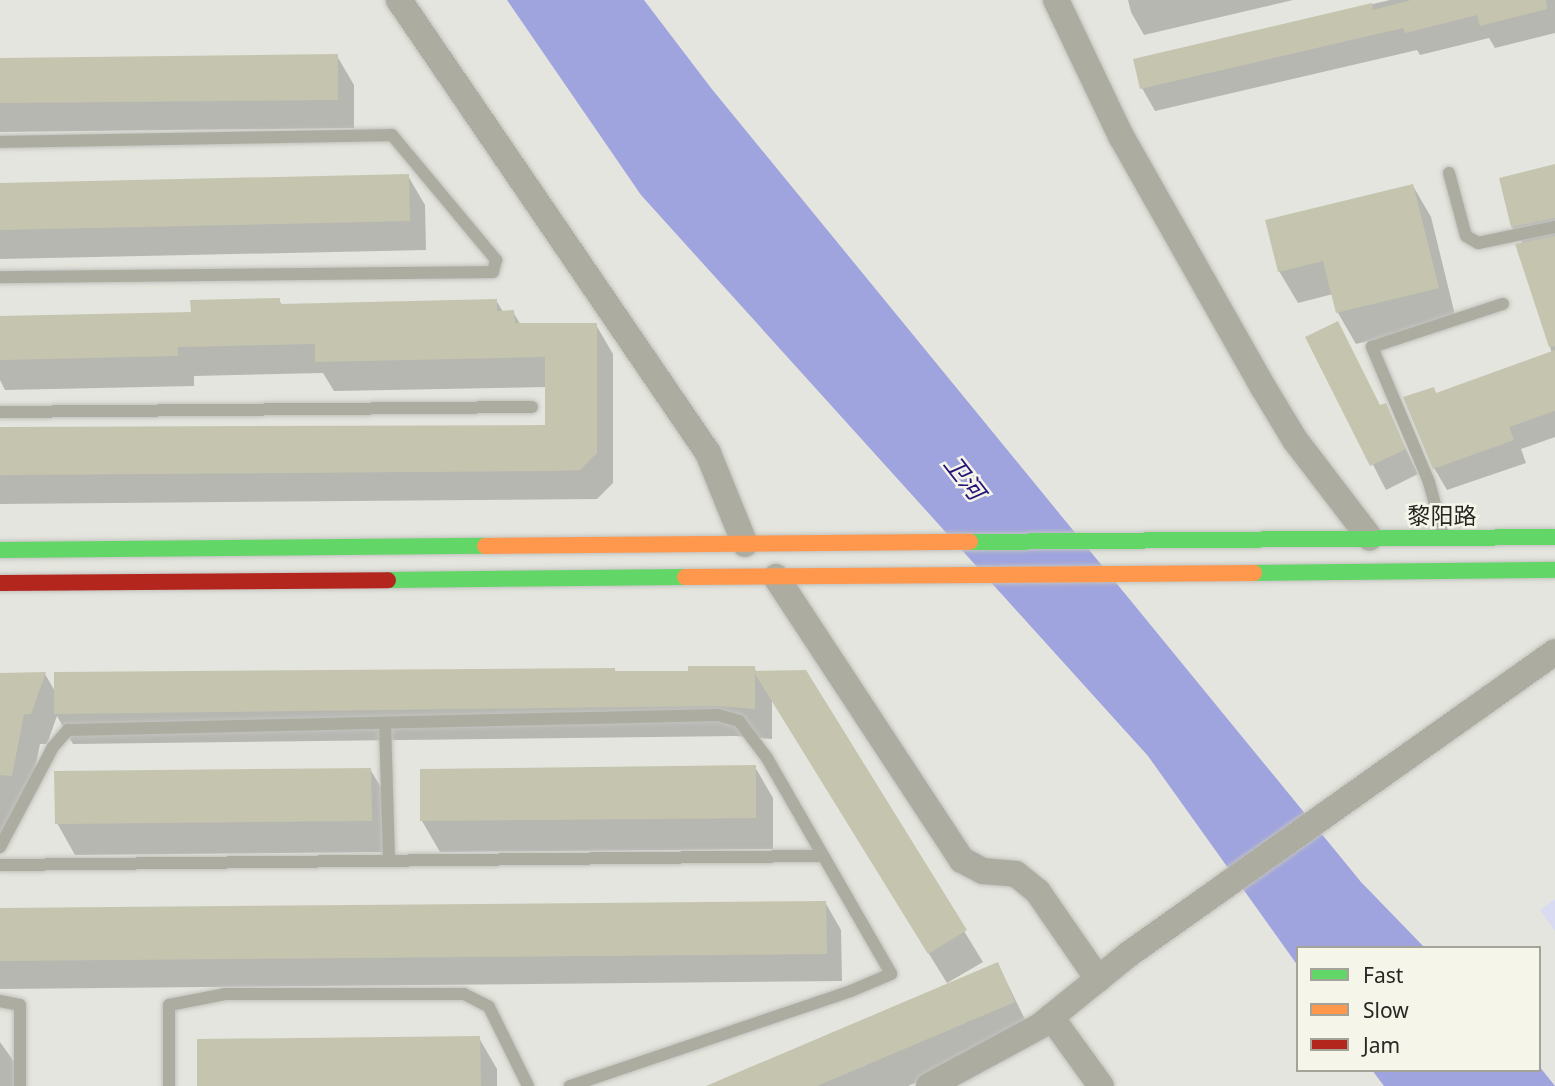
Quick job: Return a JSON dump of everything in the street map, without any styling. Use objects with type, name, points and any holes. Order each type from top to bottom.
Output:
[{"type":"main road","name":"黎阳路","points":[[0,550],[1555,537]]},
{"type":"main road","points":[[0,583],[1555,570]]},
{"type":"street","points":[[400,0],[708,453],[745,544]]},
{"type":"street","points":[[1056,0],[1121,136],[1263,387],[1295,440],[1370,538]]},
{"type":"street","points":[[784,577],[962,860],[983,871],[1017,874],[1038,892],[1098,979]]},
{"type":"street","points":[[929,1086],[1051,1017],[1098,979],[1399,761],[1555,652]]},
{"type":"street","points":[[1051,1017],[1101,1086]]},
{"type":"lane","points":[[0,142],[392,135],[496,260],[493,272],[0,277]]},
{"type":"lane","points":[[1449,173],[1466,236],[1478,243],[1555,227]]},
{"type":"lane","points":[[1444,538],[1429,482],[1372,347],[1503,304]]},
{"type":"lane","points":[[0,412],[532,407]]},
{"type":"lane","points":[[0,846],[53,747],[68,730],[718,715],[739,721],[767,758],[891,974],[851,991],[570,1086]]},
{"type":"lane","points":[[385,723],[389,861]]},
{"type":"lane","points":[[0,865],[822,856]]},
{"type":"lane","points":[[169,1086],[169,1005],[225,994],[464,994],[489,1007],[527,1086]]},
{"type":"lane","points":[[0,1001],[20,1005],[20,1086]]},
{"type":"shaded area","points":[[1555,899],[1555,931],[1540,910]]},
{"type":"water","name":"卫河","points":[[507,0],[644,0],[711,88],[1361,882],[1423,946],[1296,946],[1296,963],[1148,756],[641,195]]},
{"type":"water","points":[[1541,1068],[1555,1086],[1384,1086],[1374,1072],[1541,1072]]},
{"type":"building","points":[[1411,0],[1546,0],[1547,9],[1480,26],[1477,15],[1405,33],[1403,28],[1140,89],[1133,59],[1372,3],[1373,10]]},
{"type":"building","points":[[338,54],[338,100],[0,103],[0,58]]},
{"type":"building","points":[[1555,164],[1555,218],[1511,227],[1499,178]]},
{"type":"building","points":[[409,174],[410,221],[0,230],[0,183]]},
{"type":"building","points":[[1413,184],[1439,288],[1336,313],[1323,261],[1278,272],[1265,220]]},
{"type":"building","points":[[1555,236],[1555,346],[1549,347],[1515,244]]},
{"type":"building","points":[[280,298],[280,304],[497,299],[497,311],[514,310],[515,323],[597,323],[597,453],[580,470],[0,475],[0,427],[545,425],[545,357],[315,362],[315,344],[178,347],[178,356],[0,360],[0,316],[191,312],[190,300]]},
{"type":"building","points":[[1338,321],[1380,405],[1386,403],[1406,449],[1370,466],[1305,337]]},
{"type":"building","points":[[1555,350],[1555,411],[1509,427],[1514,440],[1433,469],[1403,397],[1434,387],[1436,393]]},
{"type":"building","points":[[688,666],[755,666],[755,671],[806,670],[967,930],[928,954],[755,674],[755,709],[718,706],[54,714],[54,672],[615,668],[615,671],[688,671]]},
{"type":"building","points":[[46,672],[31,714],[24,714],[12,776],[0,775],[0,673]]},
{"type":"building","points":[[756,765],[756,818],[420,821],[420,769]]},
{"type":"building","points":[[371,768],[372,821],[55,824],[54,771]]},
{"type":"building","points":[[826,901],[827,954],[0,961],[0,908]]},
{"type":"building","points":[[998,962],[1015,1002],[817,1086],[706,1086]]},
{"type":"building","points":[[480,1036],[481,1086],[197,1086],[197,1039]]},
{"type":"traffic: fast","points":[[970,542],[1555,537]]},
{"type":"traffic: fast","points":[[0,550],[485,546]]},
{"type":"traffic: fast","points":[[1254,573],[1555,570]]},
{"type":"traffic: fast","points":[[388,580],[685,577]]},
{"type":"traffic: slow","points":[[485,546],[970,542]]},
{"type":"traffic: slow","points":[[685,577],[1254,573]]},
{"type":"traffic: jam","points":[[0,583],[388,580]]}]
